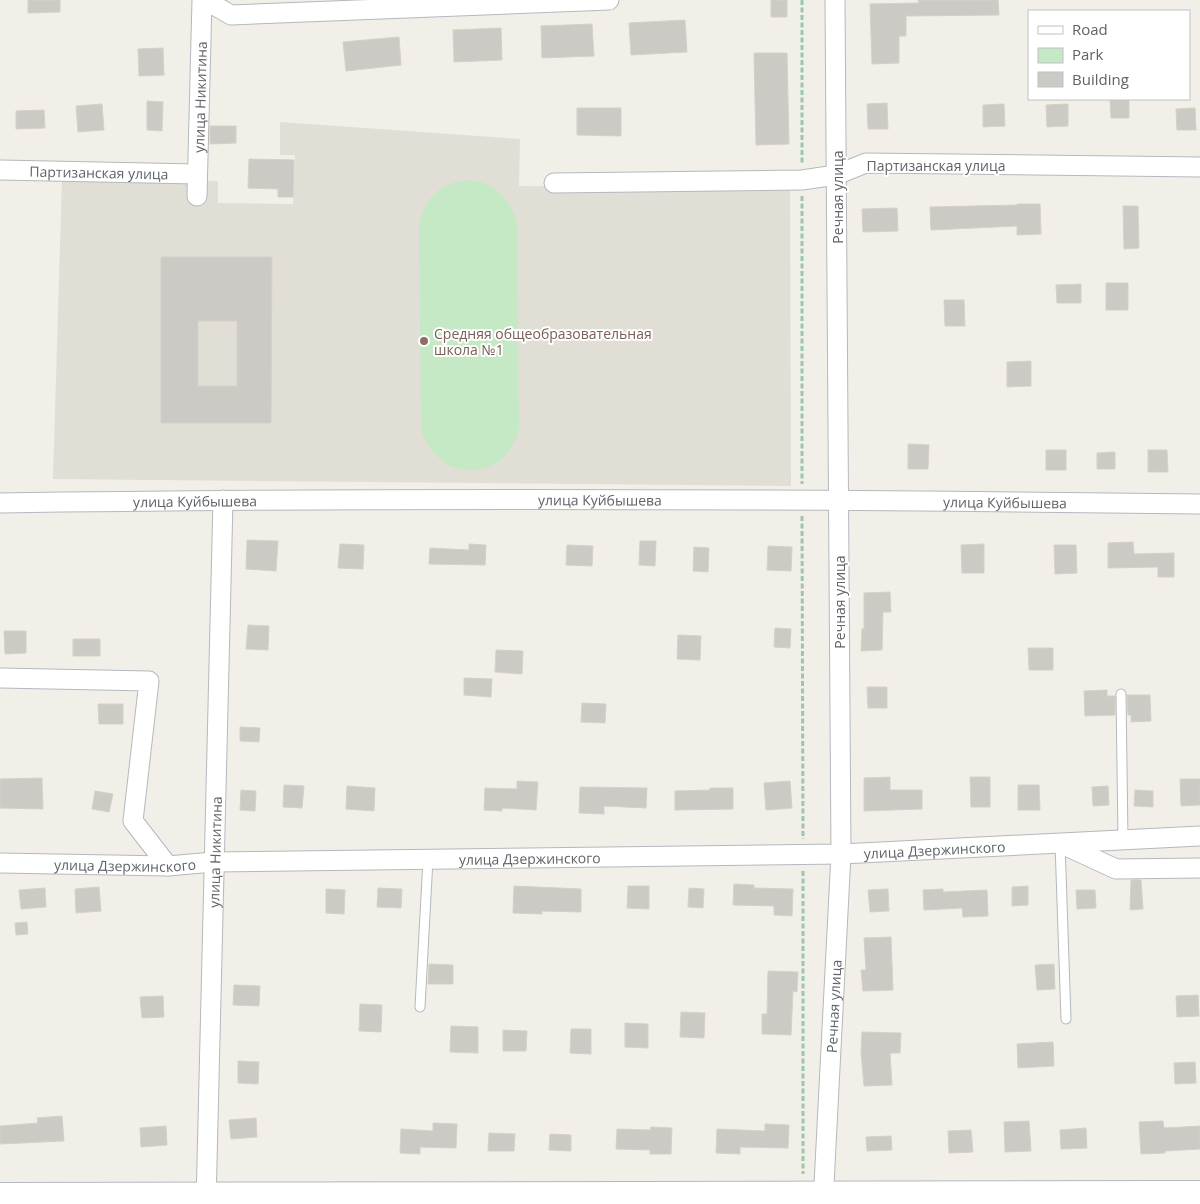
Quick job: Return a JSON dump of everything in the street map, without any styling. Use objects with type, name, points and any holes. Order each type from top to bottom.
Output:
[{"type":"street","points":[[204,0],[231,14],[609,0]]},
{"type":"street","name":"улица Никитина","points":[[197,196],[204,0]]},
{"type":"street","name":"Речная улица","points":[[816,1197],[841,854],[835,0]]},
{"type":"street","name":"Партизанская улица","points":[[554,183],[802,180],[836,175],[866,163],[1200,167]]},
{"type":"street","name":"Партизанская улица","points":[[0,170],[197,174]]},
{"type":"street","name":"улица Никитина","points":[[206,1200],[223,500]]},
{"type":"street","name":"улица Куйбышева","points":[[0,503],[223,500],[839,500],[1200,504]]},
{"type":"street","points":[[0,678],[149,681],[133,821],[168,866]]},
{"type":"street","name":"улица Дзержинского","points":[[0,863],[168,866],[213,862],[803,855],[1200,836]]},
{"type":"street","name":"улица Дзержинского","points":[[1060,843],[1116,868],[1200,868]]},
{"type":"street","points":[[0,1195],[58,1200],[206,1200],[1200,1193]]},
{"type":"lane","points":[[1121,694],[1122,839]]},
{"type":"lane","points":[[1060,843],[1066,1019]]},
{"type":"lane","points":[[420,1007],[428,859]]},
{"type":"path","points":[[802,0],[803,855],[816,1197]]},
{"type":"shaded area","name":"Средняя общеобразовательная школа №1","points":[[280,122],[520,139],[519,186],[790,188],[791,486],[53,479],[62,179],[218,181],[218,203],[293,204],[295,155],[280,155]]},
{"type":"green space","points":[[468,180],[486,184],[500,192],[517,222],[519,429],[512,447],[500,460],[486,468],[471,470],[456,468],[441,460],[429,447],[421,429],[419,223],[426,205],[436,192],[450,184]]},
{"type":"building","points":[[28,0],[60,0],[60,12],[28,13]]},
{"type":"building","points":[[771,0],[787,0],[787,17],[771,17]]},
{"type":"building","points":[[918,0],[998,0],[999,15],[906,16],[906,36],[899,36],[899,63],[872,64],[870,4],[919,3]]},
{"type":"building","points":[[685,20],[687,52],[631,55],[629,23]]},
{"type":"building","points":[[592,24],[594,56],[542,58],[541,26]]},
{"type":"building","points":[[501,28],[502,60],[454,62],[453,30]]},
{"type":"building","points":[[399,37],[401,65],[346,71],[343,42]]},
{"type":"building","points":[[163,48],[164,75],[139,76],[138,49]]},
{"type":"building","points":[[754,53],[787,53],[789,144],[756,145]]},
{"type":"building","points":[[1110,100],[1129,100],[1129,118],[1111,118]]},
{"type":"building","points":[[147,101],[163,102],[162,131],[147,130]]},
{"type":"building","points":[[887,103],[888,129],[868,129],[867,104]]},
{"type":"building","points":[[102,104],[104,130],[78,132],[76,106]]},
{"type":"building","points":[[1004,104],[1005,126],[983,127],[983,105]]},
{"type":"building","points":[[1068,104],[1068,126],[1047,127],[1046,105]]},
{"type":"building","points":[[577,108],[621,108],[621,136],[577,135]]},
{"type":"building","points":[[1195,108],[1196,130],[1177,130],[1176,109]]},
{"type":"building","points":[[44,110],[45,128],[16,129],[16,111]]},
{"type":"building","points":[[210,126],[236,126],[236,143],[210,144]]},
{"type":"building","points":[[249,159],[294,160],[293,197],[278,197],[278,189],[248,188]]},
{"type":"building","points":[[1040,204],[1041,234],[1017,235],[1017,226],[931,230],[930,207]]},
{"type":"building","points":[[1123,206],[1138,206],[1139,248],[1124,249]]},
{"type":"building","points":[[897,208],[898,231],[863,232],[862,209]]},
{"type":"building","points":[[161,257],[272,257],[271,423],[161,423]],"holes":[[[198,321],[237,321],[237,386],[198,386]]]},
{"type":"building","points":[[1106,283],[1128,283],[1128,310],[1106,310]]},
{"type":"building","points":[[1081,284],[1081,303],[1057,303],[1056,285]]},
{"type":"building","points":[[944,300],[964,300],[965,326],[945,326]]},
{"type":"building","points":[[1031,361],[1031,386],[1007,387],[1007,362]]},
{"type":"building","points":[[908,444],[929,445],[928,469],[908,469]]},
{"type":"building","points":[[1046,450],[1066,450],[1066,470],[1046,470]]},
{"type":"building","points":[[1148,450],[1167,450],[1168,472],[1148,472]]},
{"type":"building","points":[[1115,452],[1115,469],[1097,469],[1097,453]]},
{"type":"building","points":[[247,540],[278,541],[276,571],[246,569]]},
{"type":"building","points":[[640,541],[656,541],[655,566],[639,565]]},
{"type":"building","points":[[1133,542],[1134,554],[1174,553],[1174,577],[1158,577],[1158,567],[1108,568],[1108,543]]},
{"type":"building","points":[[340,544],[364,545],[363,569],[338,568]]},
{"type":"building","points":[[469,544],[486,545],[485,565],[429,564],[430,548],[469,550]]},
{"type":"building","points":[[984,544],[984,573],[962,573],[961,545]]},
{"type":"building","points":[[567,545],[593,546],[592,566],[566,565]]},
{"type":"building","points":[[1054,545],[1076,545],[1077,573],[1055,574]]},
{"type":"building","points":[[768,546],[792,547],[791,571],[767,570]]},
{"type":"building","points":[[694,547],[709,548],[708,572],[693,571]]},
{"type":"building","points":[[890,592],[891,612],[883,612],[882,650],[861,651],[862,629],[864,629],[864,593]]},
{"type":"building","points":[[248,625],[269,626],[268,650],[246,649]]},
{"type":"building","points":[[775,628],[791,629],[790,648],[774,647]]},
{"type":"building","points":[[4,631],[26,631],[26,653],[5,654]]},
{"type":"building","points":[[678,635],[701,636],[700,660],[677,659]]},
{"type":"building","points":[[73,639],[100,639],[100,656],[73,656]]},
{"type":"building","points":[[1028,648],[1053,648],[1053,670],[1029,670]]},
{"type":"building","points":[[496,650],[523,651],[522,674],[495,672]]},
{"type":"building","points":[[464,678],[492,679],[491,697],[464,695]]},
{"type":"building","points":[[867,687],[887,687],[887,708],[868,708]]},
{"type":"building","points":[[1107,690],[1107,696],[1115,696],[1115,715],[1085,716],[1084,691]]},
{"type":"building","points":[[1127,695],[1150,695],[1151,721],[1131,722],[1131,715],[1128,715]]},
{"type":"building","points":[[582,703],[606,704],[605,723],[581,722]]},
{"type":"building","points":[[98,704],[123,704],[123,724],[99,724]]},
{"type":"building","points":[[240,727],[260,728],[259,742],[240,741]]},
{"type":"building","points":[[890,777],[890,790],[922,790],[922,809],[864,811],[864,778]]},
{"type":"building","points":[[970,777],[990,777],[990,807],[971,807]]},
{"type":"building","points":[[42,778],[43,809],[0,808],[0,779]]},
{"type":"building","points":[[1180,779],[1200,779],[1200,805],[1181,806]]},
{"type":"building","points":[[517,781],[538,782],[536,810],[502,808],[502,811],[484,810],[485,788],[517,789]]},
{"type":"building","points":[[790,781],[792,808],[766,810],[764,783]]},
{"type":"building","points":[[284,785],[304,786],[302,808],[283,807]]},
{"type":"building","points":[[1018,785],[1039,785],[1040,810],[1018,810]]},
{"type":"building","points":[[347,786],[375,788],[374,811],[346,809]]},
{"type":"building","points":[[1108,786],[1109,805],[1093,806],[1092,787]]},
{"type":"building","points":[[580,787],[647,788],[646,808],[604,806],[604,814],[579,813]]},
{"type":"building","points":[[710,788],[733,788],[733,809],[675,810],[675,791],[710,790]]},
{"type":"building","points":[[241,790],[256,791],[255,811],[240,810]]},
{"type":"building","points":[[1135,790],[1153,791],[1153,807],[1134,806]]},
{"type":"building","points":[[95,791],[113,794],[109,812],[92,809]]},
{"type":"building","points":[[1131,880],[1141,880],[1143,909],[1130,910]]},
{"type":"building","points":[[734,884],[754,885],[754,888],[793,889],[792,916],[774,915],[774,906],[733,905]]},
{"type":"building","points":[[514,886],[581,889],[581,912],[542,911],[542,914],[513,913]]},
{"type":"building","points":[[628,886],[649,886],[649,909],[627,908]]},
{"type":"building","points":[[1028,886],[1028,905],[1012,906],[1012,887]]},
{"type":"building","points":[[99,887],[101,911],[76,913],[75,889]]},
{"type":"building","points":[[45,888],[46,907],[21,909],[19,890]]},
{"type":"building","points":[[378,888],[402,889],[401,908],[377,907]]},
{"type":"building","points":[[689,888],[704,889],[703,908],[688,907]]},
{"type":"building","points":[[326,889],[345,890],[344,914],[326,913]]},
{"type":"building","points":[[888,889],[889,911],[870,912],[868,890]]},
{"type":"building","points":[[943,889],[943,892],[987,890],[988,916],[963,917],[962,908],[924,910],[923,890]]},
{"type":"building","points":[[1076,890],[1095,890],[1096,908],[1077,909]]},
{"type":"building","points":[[27,922],[28,934],[16,935],[15,923]]},
{"type":"building","points":[[891,937],[893,990],[863,991],[861,970],[866,970],[864,938]]},
{"type":"building","points":[[429,964],[453,965],[453,984],[428,984]]},
{"type":"building","points":[[1054,964],[1055,989],[1037,990],[1035,965]]},
{"type":"building","points":[[768,971],[798,972],[797,992],[793,991],[791,1035],[762,1034],[762,1014],[767,1014]]},
{"type":"building","points":[[234,985],[260,986],[259,1006],[233,1005]]},
{"type":"building","points":[[1198,995],[1199,1016],[1177,1017],[1176,996]]},
{"type":"building","points":[[163,996],[164,1017],[142,1018],[140,997]]},
{"type":"building","points":[[360,1004],[382,1005],[381,1032],[359,1031]]},
{"type":"building","points":[[681,1012],[705,1013],[704,1038],[680,1037]]},
{"type":"building","points":[[625,1023],[648,1024],[648,1048],[625,1047]]},
{"type":"building","points":[[451,1026],[478,1027],[478,1053],[450,1052]]},
{"type":"building","points":[[571,1029],[591,1029],[591,1054],[570,1053]]},
{"type":"building","points":[[503,1030],[527,1031],[526,1051],[503,1051]]},
{"type":"building","points":[[862,1032],[901,1033],[900,1053],[890,1053],[892,1085],[864,1086],[861,1052]]},
{"type":"building","points":[[1053,1042],[1054,1066],[1018,1068],[1017,1044]]},
{"type":"building","points":[[238,1061],[259,1062],[258,1084],[238,1083]]},
{"type":"building","points":[[1195,1062],[1196,1083],[1175,1084],[1174,1063]]},
{"type":"building","points":[[62,1116],[64,1141],[0,1144],[0,1126],[38,1123],[37,1118]]},
{"type":"building","points":[[256,1118],[257,1137],[231,1139],[229,1120]]},
{"type":"building","points":[[1029,1121],[1031,1151],[1005,1152],[1004,1122]]},
{"type":"building","points":[[1163,1121],[1164,1128],[1200,1126],[1200,1149],[1141,1154],[1139,1122]]},
{"type":"building","points":[[433,1123],[457,1124],[456,1148],[420,1147],[420,1154],[400,1153],[401,1129],[433,1131]]},
{"type":"building","points":[[765,1124],[789,1125],[788,1148],[740,1147],[740,1154],[716,1153],[717,1129],[765,1131]]},
{"type":"building","points":[[166,1126],[167,1145],[141,1147],[140,1128]]},
{"type":"building","points":[[651,1127],[672,1128],[671,1154],[650,1154],[650,1150],[616,1149],[617,1129],[650,1130]]},
{"type":"building","points":[[1086,1128],[1087,1148],[1061,1149],[1060,1130]]},
{"type":"building","points":[[971,1130],[973,1152],[949,1153],[948,1131]]},
{"type":"building","points":[[489,1133],[515,1134],[514,1151],[488,1151]]},
{"type":"building","points":[[550,1134],[571,1135],[571,1151],[549,1150]]},
{"type":"building","points":[[891,1136],[892,1150],[867,1151],[866,1137]]},
{"type":"place","name":"Средняя общеобразовательная школа №1","points":[[424,341]]}]
